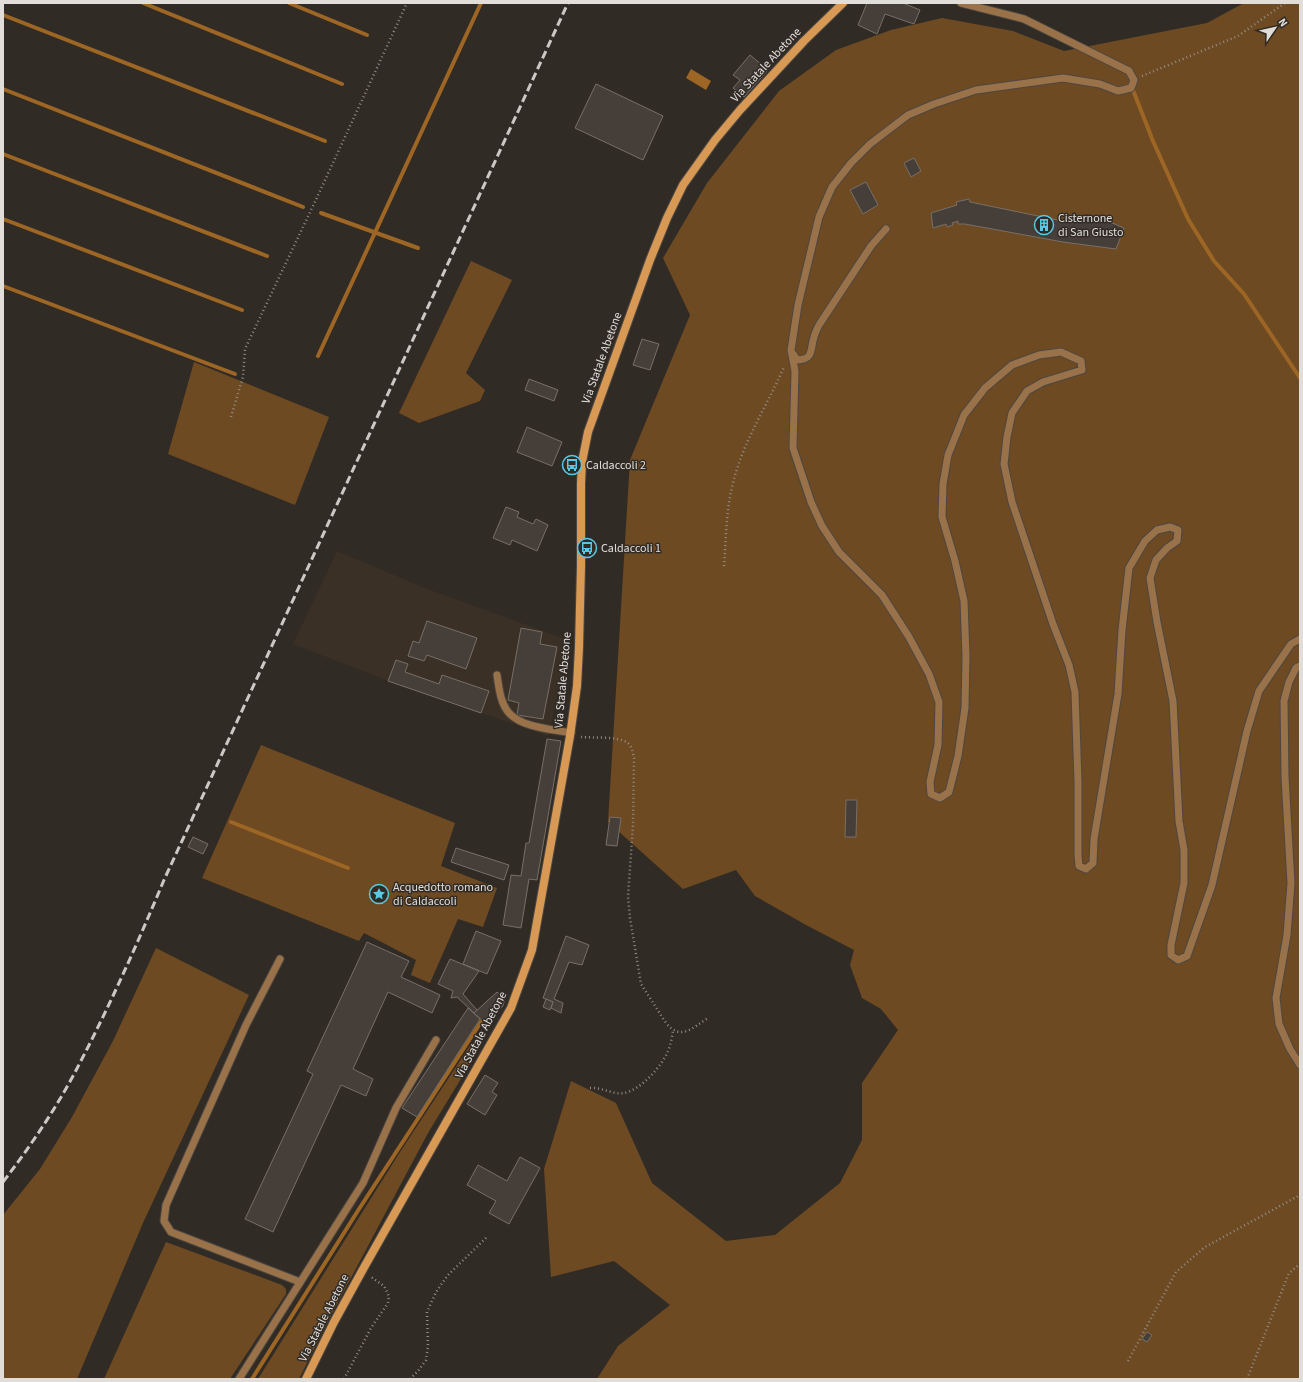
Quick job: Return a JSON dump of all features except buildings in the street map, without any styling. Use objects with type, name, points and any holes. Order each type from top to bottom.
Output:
[{"type":"main road","name":"Via Statale Abetone","points":[[306,1379],[334,1322],[362,1271],[511,1008],[524,974],[536,935],[553,829],[571,734],[576,686],[579,647],[581,566],[580,505],[582,462],[588,432],[650,260],[667,218],[683,185],[715,140],[740,110],[804,41],[843,3]]},
{"type":"lane","points":[[961,3],[1024,19],[1129,71],[1134,80],[1131,88],[1118,91],[1100,84],[1063,78],[976,90],[934,104],[908,115],[884,132],[851,163],[832,187],[819,217],[798,305],[791,350],[795,371],[793,448],[811,502],[822,526],[839,552],[882,596],[909,637],[929,674],[939,702],[938,745],[930,782],[931,794],[940,798],[949,792],[958,756],[965,708],[966,656],[964,601],[955,561],[942,517],[943,484],[948,455],[964,415],[985,388],[1012,365],[1039,354],[1061,352],[1081,360],[1082,370],[1043,382],[1027,391],[1012,413],[1007,436],[1004,464],[1012,502],[1053,624],[1069,665],[1075,692],[1078,782],[1078,855],[1079,866],[1086,868],[1093,863],[1094,839],[1118,694],[1122,630],[1129,568],[1145,541],[1157,530],[1170,527],[1178,530],[1177,541],[1167,548],[1156,560],[1150,578],[1157,622],[1166,659],[1173,700],[1179,821],[1184,850],[1184,883],[1171,945],[1172,955],[1178,960],[1186,956],[1212,885],[1247,731],[1260,690],[1291,644],[1300,640]]},
{"type":"lane","points":[[791,350],[797,360],[803,360],[812,352],[814,337],[819,325],[871,246],[886,229]]},
{"type":"lane","points":[[1300,666],[1296,668],[1289,682],[1284,701],[1285,777],[1291,883],[1287,935],[1276,998],[1279,1024],[1290,1049],[1300,1065]]},
{"type":"lane","points":[[497,675],[504,704],[509,713],[532,726],[571,734]]},
{"type":"lane","points":[[280,959],[246,1025],[166,1205],[164,1221],[171,1232],[300,1282]]},
{"type":"lane","points":[[239,1379],[363,1183],[396,1108],[436,1040]]},
{"type":"path","points":[[231,416],[243,377],[245,349],[407,3]]},
{"type":"path","points":[[1134,80],[1238,36],[1285,3]]},
{"type":"path","points":[[724,566],[728,518],[734,481],[742,454],[757,420],[779,379],[791,350]]},
{"type":"path","points":[[571,734],[618,740],[627,743],[631,749],[634,758],[633,826],[628,896],[636,960],[641,984],[666,1023],[676,1032],[684,1032],[708,1018]]},
{"type":"path","points":[[590,1088],[626,1093],[648,1080],[668,1052],[673,1030]]},
{"type":"path","points":[[1128,1361],[1176,1272],[1205,1247],[1300,1195]]},
{"type":"path","points":[[410,1379],[426,1360],[428,1346],[427,1312],[436,1292],[448,1275],[488,1236]]},
{"type":"path","points":[[1247,1379],[1290,1273],[1300,1264]]},
{"type":"path","points":[[344,1379],[371,1328],[388,1303],[389,1296],[384,1286],[362,1271]]},
{"type":"shaded area","points":[[1244,3],[1300,3],[1300,1379],[597,1379],[618,1346],[670,1305],[614,1261],[551,1277],[544,1169],[571,1081],[616,1103],[652,1183],[726,1241],[775,1235],[840,1183],[862,1140],[862,1083],[898,1030],[881,1009],[862,998],[850,965],[854,950],[755,896],[736,870],[683,889],[608,822],[630,460],[690,315],[663,258],[707,183],[779,91],[836,50],[891,30],[942,18],[1013,31],[1064,51],[1207,23]]},
{"type":"shaded area","points":[[691,69],[711,81],[706,90],[686,78]]},
{"type":"shaded area","points":[[471,261],[512,280],[466,373],[485,390],[480,401],[419,423],[399,413]]},
{"type":"shaded area","points":[[194,362],[329,417],[295,505],[168,454]]},
{"type":"shaded area","points":[[337,551],[425,588],[568,640],[549,736],[388,681],[293,644]]},
{"type":"shaded area","points":[[261,745],[455,823],[441,866],[497,888],[483,927],[458,919],[430,983],[411,975],[416,960],[364,933],[359,941],[202,878]]},
{"type":"shaded area","points":[[156,948],[249,995],[143,1223],[77,1379],[3,1379],[3,1215],[40,1169],[72,1117],[113,1041]]},
{"type":"shaded area","points":[[471,1044],[479,1049],[428,1133],[299,1379],[258,1379],[400,1152]]},
{"type":"shaded area","points":[[166,1242],[282,1285],[286,1289],[286,1294],[230,1379],[104,1379]]},
{"type":"waterway","points":[[143,3],[342,84]]},
{"type":"waterway","points":[[289,3],[367,35]]},
{"type":"waterway","points":[[318,356],[481,3]]},
{"type":"waterway","points":[[3,15],[325,141]]},
{"type":"waterway","points":[[3,89],[303,207]]},
{"type":"waterway","points":[[1133,90],[1153,141],[1188,219],[1214,261],[1244,294],[1300,378]]},
{"type":"waterway","points":[[3,154],[267,256]]},
{"type":"waterway","points":[[321,213],[418,248]]},
{"type":"waterway","points":[[3,219],[242,310]]},
{"type":"waterway","points":[[3,286],[235,374]]},
{"type":"waterway","points":[[231,822],[348,868]]},
{"type":"waterway","points":[[252,1379],[359,1209],[481,1022]]},
{"type":"railway","points":[[3,1182],[49,1117],[86,1052],[132,955],[164,880],[568,3]]},
{"type":"place","name":"Cisternone di San Giusto","points":[[1044,225]]},
{"type":"place","name":"Caldaccoli 2","points":[[572,465]]},
{"type":"place","name":"Caldaccoli 1","points":[[587,548]]},
{"type":"place","name":"Acquedotto romano di Caldaccoli","points":[[379,894]]}]
